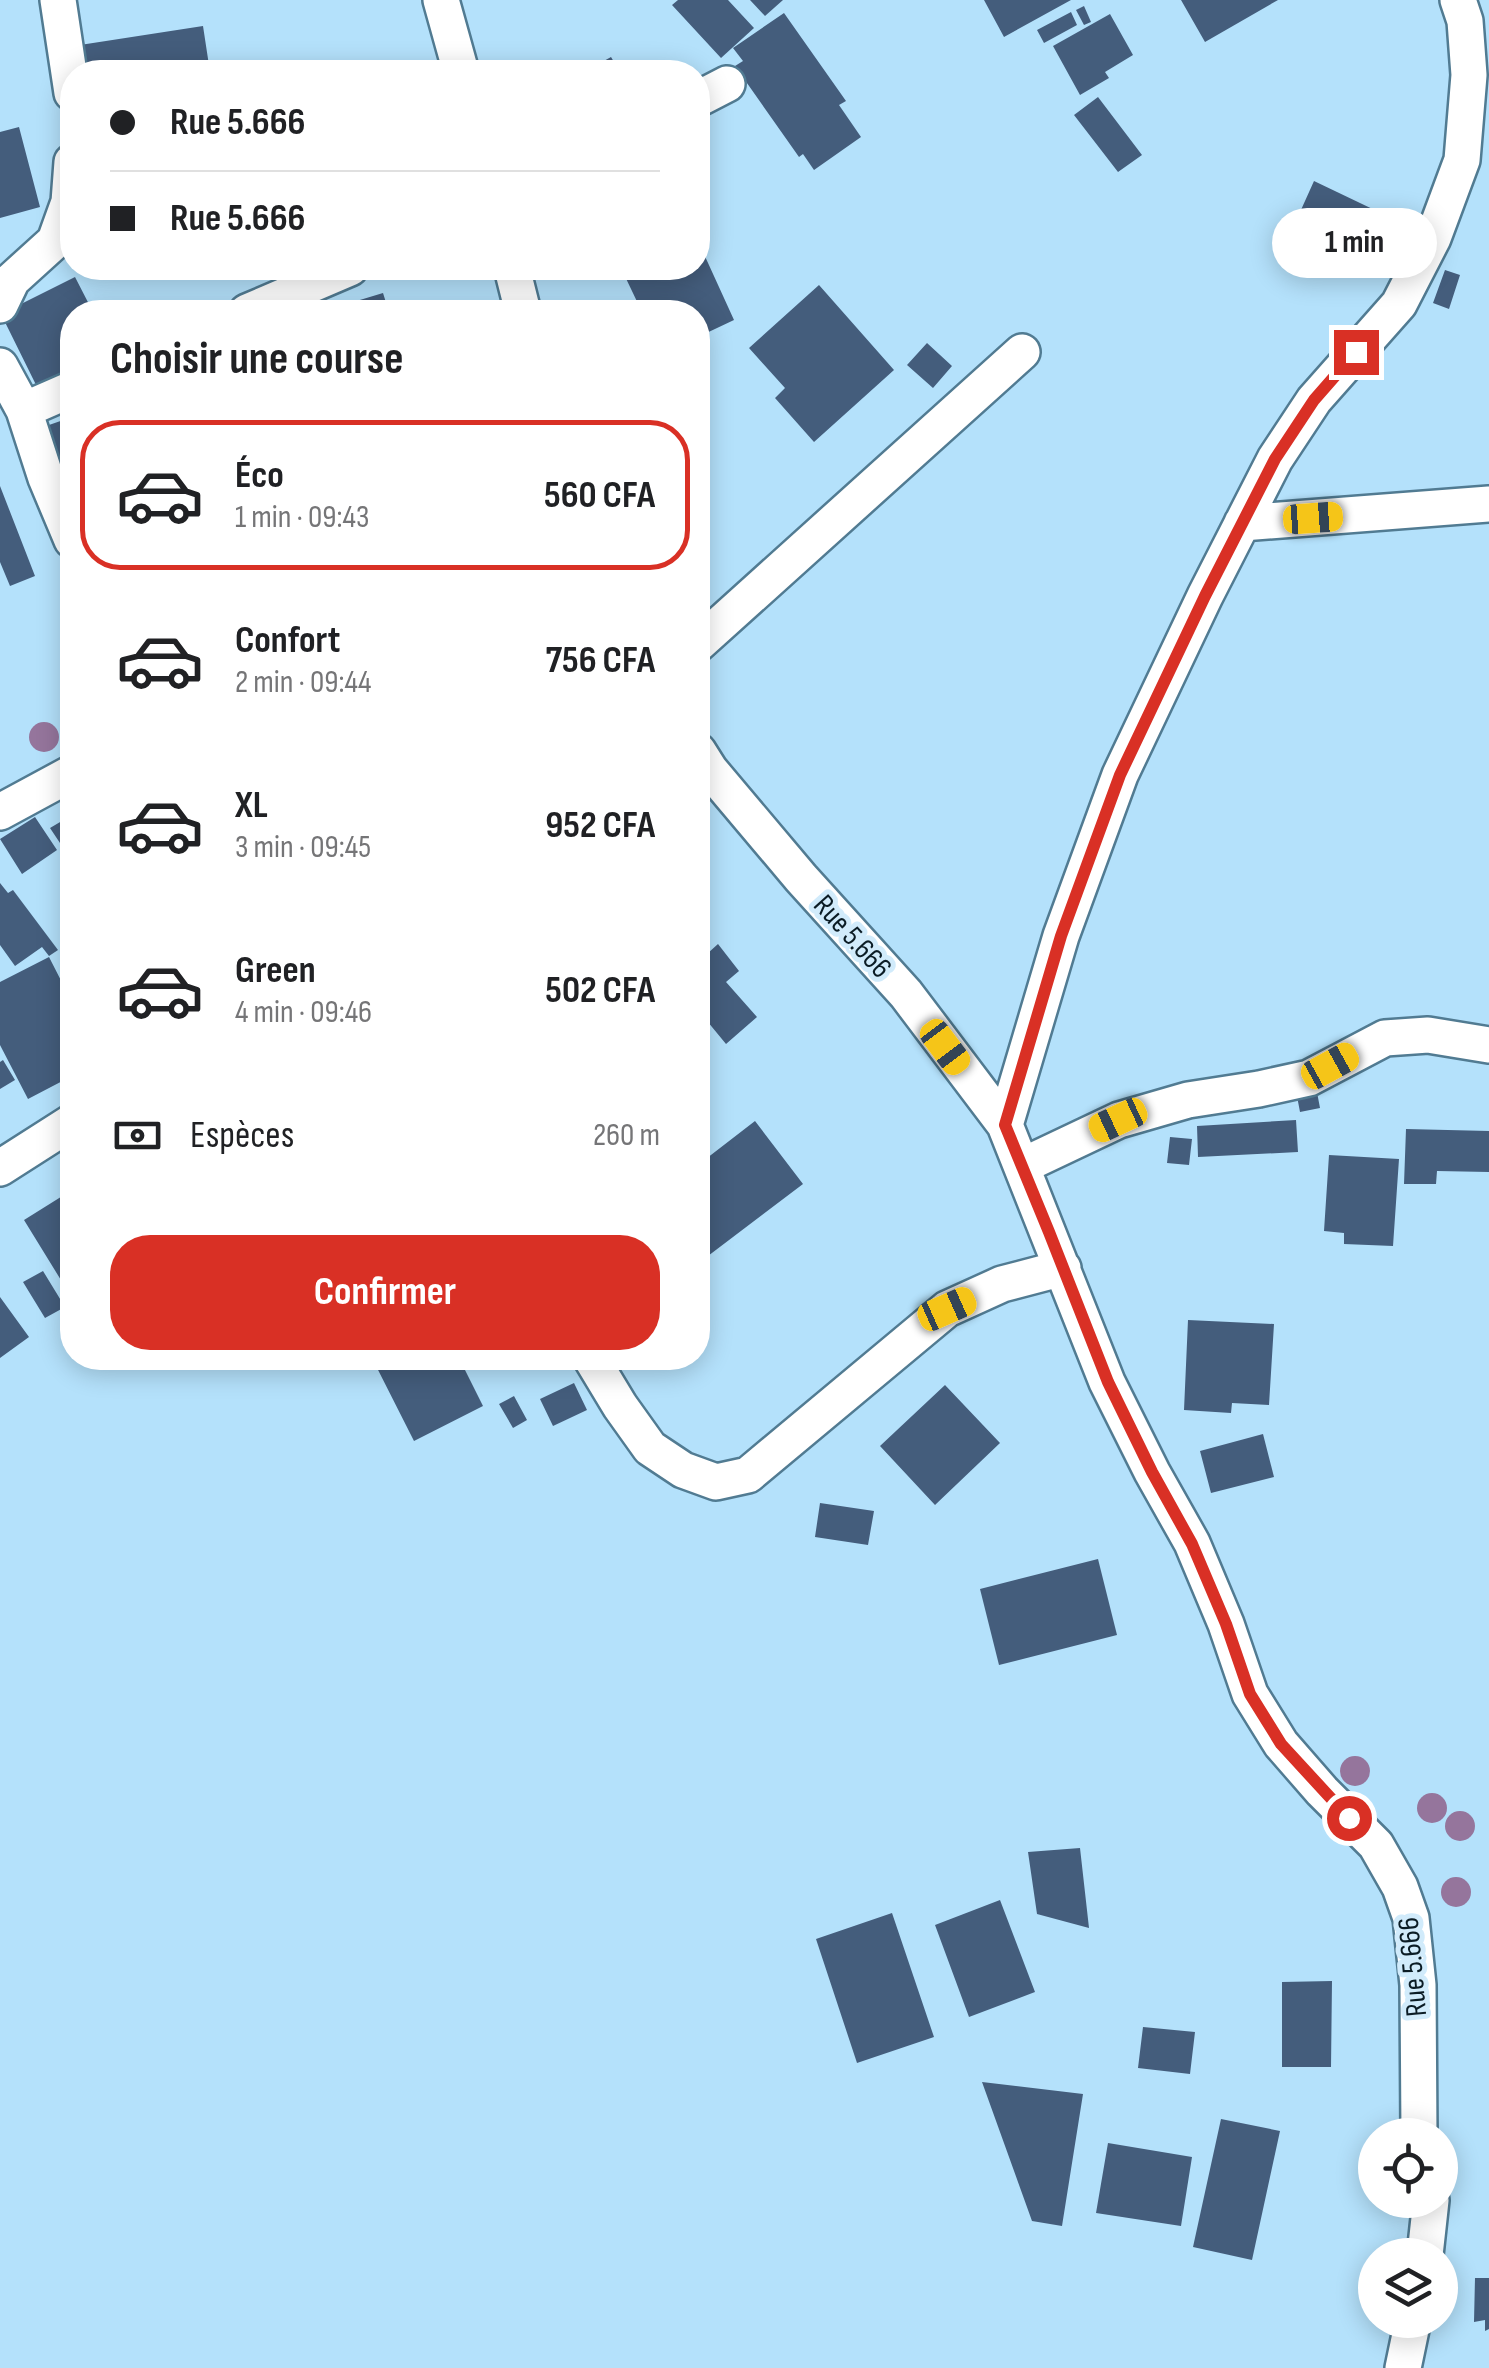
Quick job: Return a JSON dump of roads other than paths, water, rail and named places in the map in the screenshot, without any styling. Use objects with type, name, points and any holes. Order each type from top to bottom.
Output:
[{"type":"street","points":[[58,0],[67,60]]},
{"type":"street","points":[[442,0],[458,60]]},
{"type":"street","points":[[1005,1125],[1061,936],[1120,775],[1284,444],[1314,400],[1399,304],[1432,238],[1462,160],[1468,75],[1465,21],[1458,0]]},
{"type":"street","points":[[0,306],[12,280],[55,241],[60,227]]},
{"type":"street","points":[[275,300],[322,280]]},
{"type":"street","points":[[710,633],[1022,352]]},
{"type":"street","points":[[0,366],[24,410],[60,511]]},
{"type":"street","points":[[24,410],[60,394]]},
{"type":"street","points":[[1242,523],[1489,504]]},
{"type":"street","name":"Rue 5.666","points":[[710,770],[906,994],[1005,1125],[1108,1382],[1192,1544],[1250,1694],[1281,1744],[1376,1845],[1400,1887],[1411,1918],[1418,1986],[1418,2118]]},
{"type":"street","points":[[0,812],[60,780]]},
{"type":"street","points":[[1022,1166],[1118,1120],[1188,1100],[1309,1078],[1385,1038],[1428,1035],[1489,1045]]},
{"type":"street","points":[[0,1168],[60,1130]]},
{"type":"street","points":[[598,1370],[650,1448],[683,1470],[716,1482],[748,1475],[947,1309],[1002,1284],[1063,1268]]},
{"type":"street","points":[[1403,2368],[1410,2338]]}]
